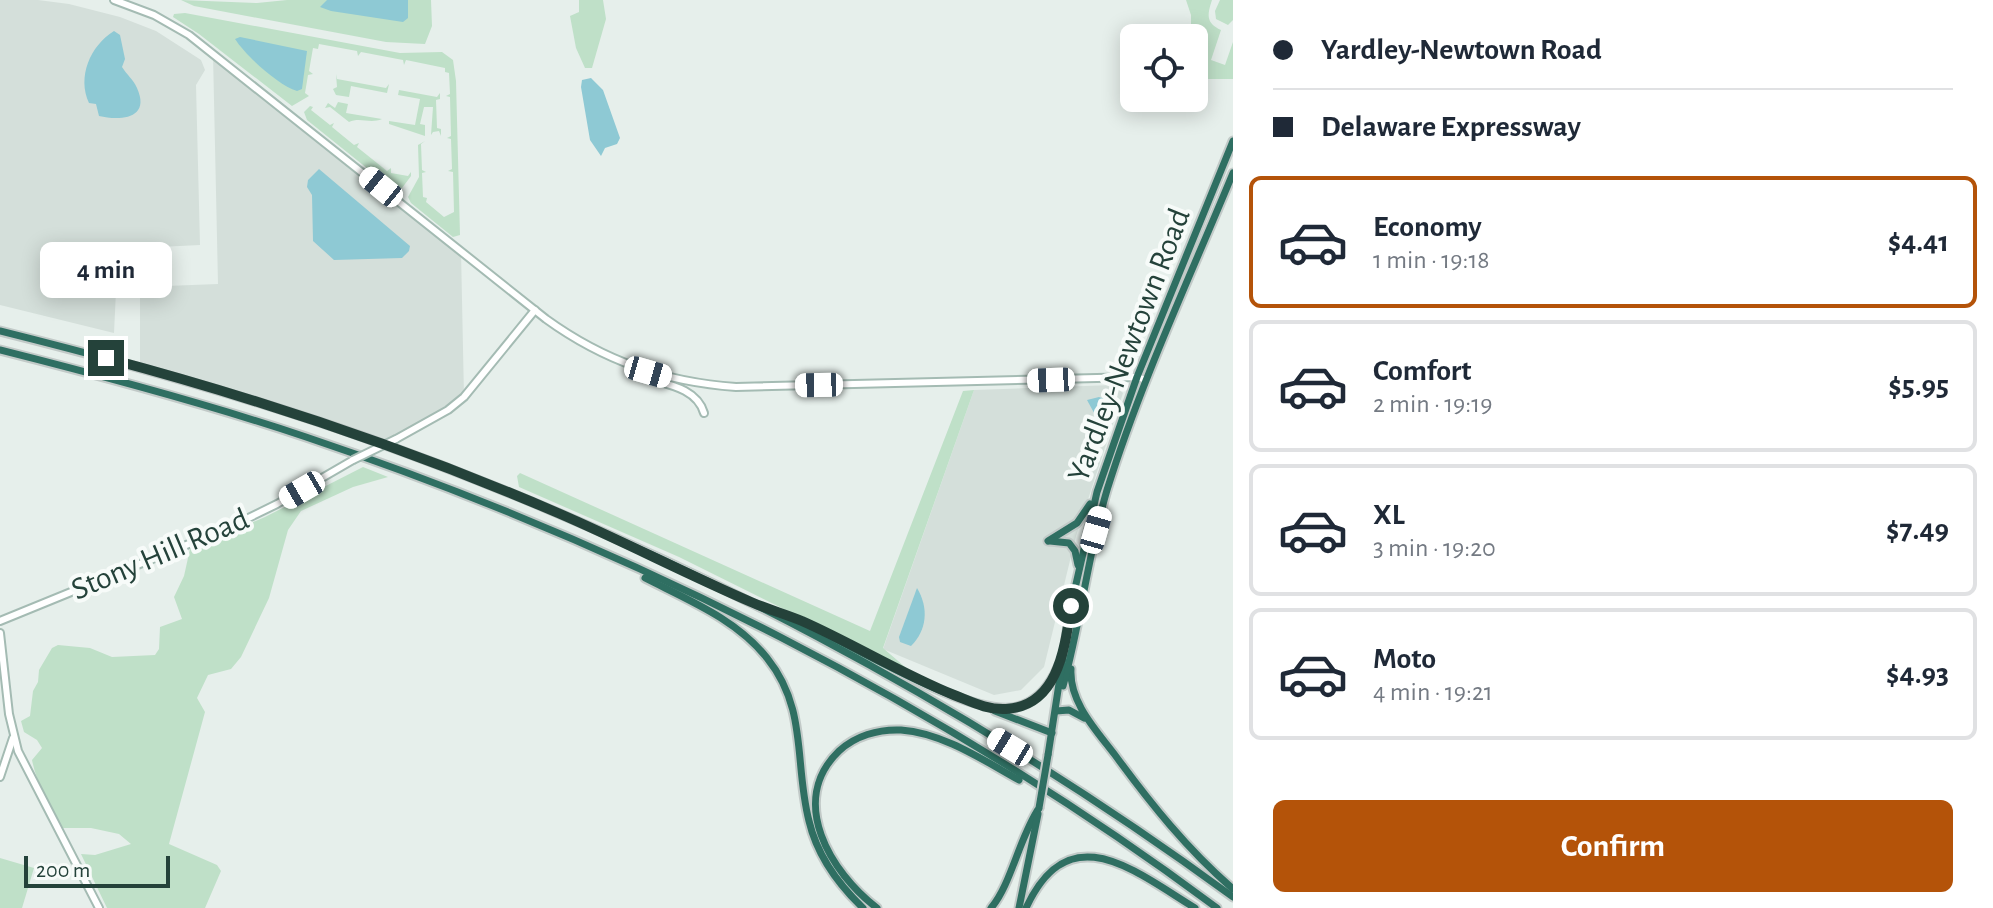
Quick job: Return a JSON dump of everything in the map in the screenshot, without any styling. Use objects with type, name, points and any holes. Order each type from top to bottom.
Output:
[{"type":"highway","name":"Yardley-Newtown Road","points":[[1068,656],[1079,571],[1097,492],[1137,377],[1233,141]]},
{"type":"highway","name":"Yardley-Newtown Road","points":[[1019,908],[1056,711],[1096,530],[1146,380],[1233,173]]},
{"type":"highway","points":[[0,331],[191,381],[370,439],[555,512],[750,602],[902,683],[1114,813],[1233,897]]},
{"type":"highway","points":[[0,350],[226,411],[424,479],[598,550],[767,631],[930,721],[1074,810],[1217,908]]},
{"type":"highway","points":[[1079,571],[1075,551],[1069,543],[1048,541],[1084,517],[1110,453]]},
{"type":"highway","points":[[424,479],[629,570],[724,619],[749,639],[777,672],[791,699],[813,836],[833,873],[863,908]]},
{"type":"highway","points":[[750,602],[803,622],[898,671],[1052,733]]},
{"type":"highway","points":[[988,708],[1018,707],[1036,698],[1047,688],[1068,656]]},
{"type":"highway","points":[[1068,656],[1074,691],[1092,724],[1162,818],[1233,889]]},
{"type":"highway","points":[[1056,711],[1074,711],[1092,724]]},
{"type":"highway","points":[[877,908],[857,892],[840,872],[826,848],[815,816],[821,776],[841,749],[860,737],[889,730],[931,736],[995,767],[1056,804],[1074,810]]},
{"type":"highway","points":[[991,908],[1039,808]]},
{"type":"highway","points":[[1026,908],[1035,888],[1049,871],[1064,861],[1089,856],[1117,863],[1195,908]]},
{"type":"street","points":[[114,0],[157,16],[195,39],[535,310],[586,346],[634,368],[678,380],[736,387],[1137,377],[1146,380]]},
{"type":"street","name":"Stony Hill Road","points":[[0,621],[241,522],[448,410],[464,397],[535,310]]},
{"type":"street","points":[[634,368],[639,376],[681,389],[696,398],[704,413]]},
{"type":"street","points":[[0,633],[14,738],[34,786],[99,908]]},
{"type":"street","points":[[0,777],[14,738]]},
{"type":"shaded area","points":[[0,0],[69,4],[120,17],[156,31],[201,60],[205,70],[196,85],[200,245],[118,249],[114,333],[0,305]]},
{"type":"shaded area","points":[[213,54],[461,251],[464,397],[448,410],[384,444],[140,367],[140,287],[218,284]]},
{"type":"shaded area","points":[[1113,385],[1123,393],[1076,536],[1044,667],[1021,690],[994,695],[883,649],[974,390]]},
{"type":"green space","points":[[181,0],[257,3],[287,0],[431,0],[432,26],[425,44],[386,42],[194,6]]},
{"type":"green space","points":[[579,0],[603,0],[606,19],[592,68],[585,68],[576,48],[570,16],[579,12]]},
{"type":"green space","points":[[1186,0],[1212,0],[1209,18],[1221,30],[1211,60],[1225,65],[1233,42],[1233,79],[1208,79],[1208,24],[1191,24]]},
{"type":"green space","points":[[1220,0],[1233,0],[1233,20],[1228,25],[1216,19],[1215,11]]},
{"type":"green space","points":[[185,13],[400,53],[442,52],[453,60],[460,235],[453,237],[411,203],[408,197],[419,177],[418,145],[425,141],[421,144],[422,170],[426,172],[422,173],[423,197],[444,217],[454,212],[453,172],[448,171],[452,169],[451,139],[447,138],[451,136],[450,97],[446,96],[450,94],[449,73],[445,72],[445,68],[406,60],[404,65],[403,60],[361,52],[358,56],[357,51],[319,44],[318,49],[313,48],[309,71],[313,74],[308,75],[305,93],[309,96],[292,106],[173,17],[174,14]]},
{"type":"green space","points":[[336,74],[337,79],[386,88],[389,84],[387,93],[351,86],[349,97],[336,95],[333,89],[337,87]]},
{"type":"green space","points":[[399,90],[437,97],[440,93],[440,99],[436,100],[437,128],[441,129],[441,136],[439,131],[431,135],[433,107],[424,107],[420,124],[425,125],[425,136],[389,124],[389,121],[415,125],[420,99],[398,95]]},
{"type":"green space","points":[[338,102],[348,104],[346,113],[382,119],[349,122],[330,107],[325,108],[328,103],[335,108]]},
{"type":"green space","points":[[310,106],[330,125],[334,123],[332,127],[354,145],[359,143],[357,147],[387,171],[391,168],[391,173],[408,176],[411,172],[402,188],[393,189],[307,120],[304,112]]},
{"type":"green space","points":[[974,390],[883,648],[912,673],[679,557],[519,487],[517,476],[520,473],[870,631],[963,391]]},
{"type":"green space","points":[[363,467],[388,477],[353,487],[301,511],[288,530],[269,598],[241,657],[231,669],[208,675],[197,698],[205,712],[169,844],[217,865],[221,871],[205,908],[107,908],[81,854],[95,855],[131,844],[119,834],[91,828],[63,828],[45,796],[32,760],[42,748],[37,740],[24,732],[21,721],[30,716],[39,670],[52,648],[58,645],[90,648],[112,657],[155,655],[159,649],[160,627],[182,619],[174,597],[184,576],[190,549],[265,517]]},
{"type":"green space","points":[[0,858],[34,868],[22,908],[0,908]]},
{"type":"water","points":[[327,0],[408,0],[408,18],[403,22],[320,7]]},
{"type":"water","points":[[114,31],[120,35],[125,59],[122,67],[140,98],[137,112],[124,118],[99,116],[96,104],[89,103],[84,83],[92,54]]},
{"type":"water","points":[[240,37],[307,51],[302,89],[289,88],[263,69],[235,39]]},
{"type":"water","points":[[591,78],[603,90],[620,138],[617,144],[605,148],[601,156],[590,140],[581,87],[582,80]]},
{"type":"water","points":[[319,169],[410,246],[409,251],[402,258],[334,260],[313,241],[312,195],[307,187],[308,180]]},
{"type":"water","points":[[1099,397],[1108,400],[1099,422],[1087,400]]},
{"type":"water","points":[[917,588],[925,611],[923,626],[911,646],[900,642],[899,637]]},
{"type":"route","points":[[106,358],[284,410],[480,481],[656,556],[750,602],[803,622],[898,671],[988,708],[1018,707],[1047,688],[1063,656],[1071,606]]}]
